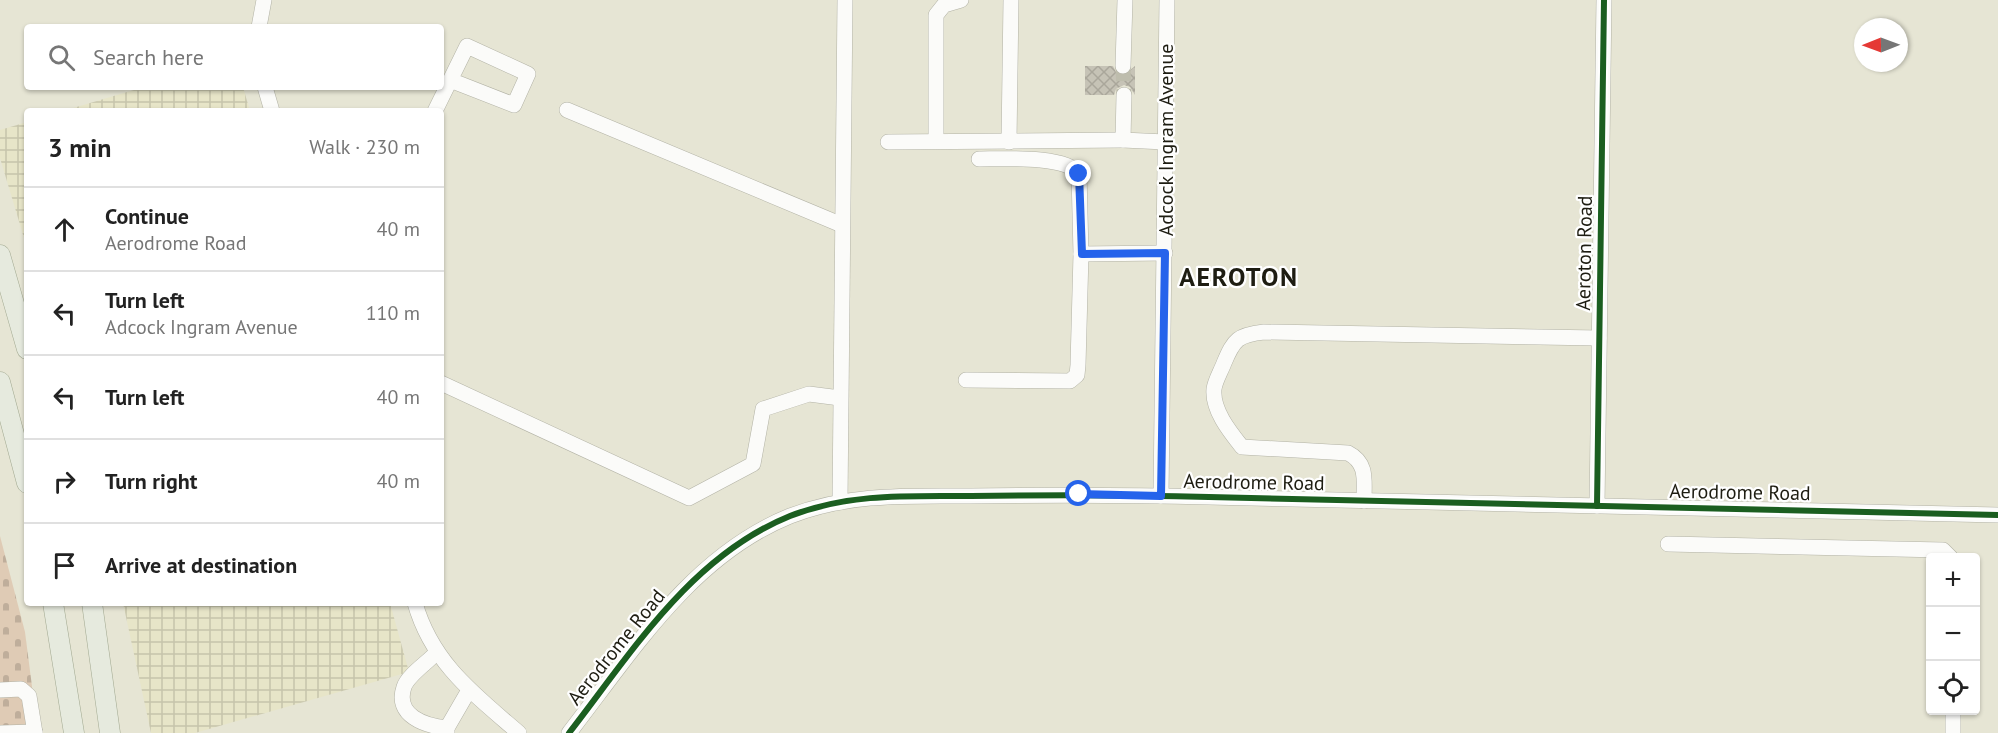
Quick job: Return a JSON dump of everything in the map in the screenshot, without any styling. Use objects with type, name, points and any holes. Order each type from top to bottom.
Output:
[{"type":"main road","points":[[0,255],[24,339]]},
{"type":"main road","points":[[0,382],[24,472]]},
{"type":"main road","points":[[53,606],[74,733]]},
{"type":"main road","points":[[92,606],[110,733]]},
{"type":"street","points":[[260,24],[264,0]]},
{"type":"street","points":[[840,502],[845,0]]},
{"type":"street","points":[[936,141],[936,15],[944,5],[961,0]]},
{"type":"street","points":[[1009,142],[1011,0]]},
{"type":"street","points":[[1123,66],[1125,0]]},
{"type":"street","name":"Adcock Ingram Avenue","points":[[1161,496],[1167,0]]},
{"type":"street","name":"Aeroton Road","points":[[1597,506],[1604,0]]},
{"type":"street","points":[[436,108],[450,80],[467,46],[528,74],[514,105],[450,80]]},
{"type":"street","points":[[266,90],[271,108]]},
{"type":"street","points":[[1123,140],[1124,95]]},
{"type":"street","points":[[567,110],[842,225]]},
{"type":"street","points":[[888,142],[1123,140],[1165,142]]},
{"type":"street","points":[[966,380],[1075,380],[1078,365],[1082,254],[1079,179],[1076,170],[1064,164],[1042,161],[979,159]]},
{"type":"street","points":[[1082,254],[1165,253]]},
{"type":"street","points":[[1364,501],[1364,466],[1359,458],[1348,453],[1242,447],[1225,423],[1216,404],[1214,389],[1232,344],[1245,334],[1264,332],[1599,338]]},
{"type":"street","points":[[444,384],[689,498],[753,464],[763,409],[809,394],[840,398]]},
{"type":"street","name":"Aerodrome Road","points":[[569,733],[677,597],[714,561],[774,524],[840,502],[874,496],[1161,496],[1998,515]]},
{"type":"street","points":[[1668,544],[1943,550],[1946,553]]},
{"type":"street","points":[[416,606],[436,653],[469,690],[519,733]]},
{"type":"street","points":[[436,653],[404,685],[402,696],[406,709],[413,719],[430,727],[447,730],[469,690]]},
{"type":"street","points":[[0,690],[21,689],[29,696],[35,732],[0,733]]},
{"type":"street","points":[[1953,715],[1953,733]]},
{"type":"shaded area","points":[[134,90],[244,90],[249,108],[73,108]]},
{"type":"shaded area","points":[[24,123],[24,238],[0,158],[0,130]]},
{"type":"shaded area","points":[[124,606],[391,606],[409,672],[195,733],[151,733]]},
{"type":"green space","points":[[0,536],[25,632],[38,733],[0,733]]},
{"type":"building","points":[[1085,66],[1113,66],[1117,74],[1123,76],[1135,66],[1135,95],[1130,87],[1124,85],[1116,89],[1114,95],[1085,95]]},
{"type":"tunnel","points":[[1123,66],[1124,95]]},
{"type":"cycle path","points":[[1597,506],[1604,0]]},
{"type":"cycle path","points":[[569,733],[641,639],[693,581],[723,555],[755,533],[790,516],[834,503],[879,497],[1061,495],[1998,515]]},
{"type":"district","name":"AEROTON","points":[[1239,276]]},
{"type":"route","points":[[1079,174],[1082,254],[1165,253],[1161,496],[1079,494]]}]
